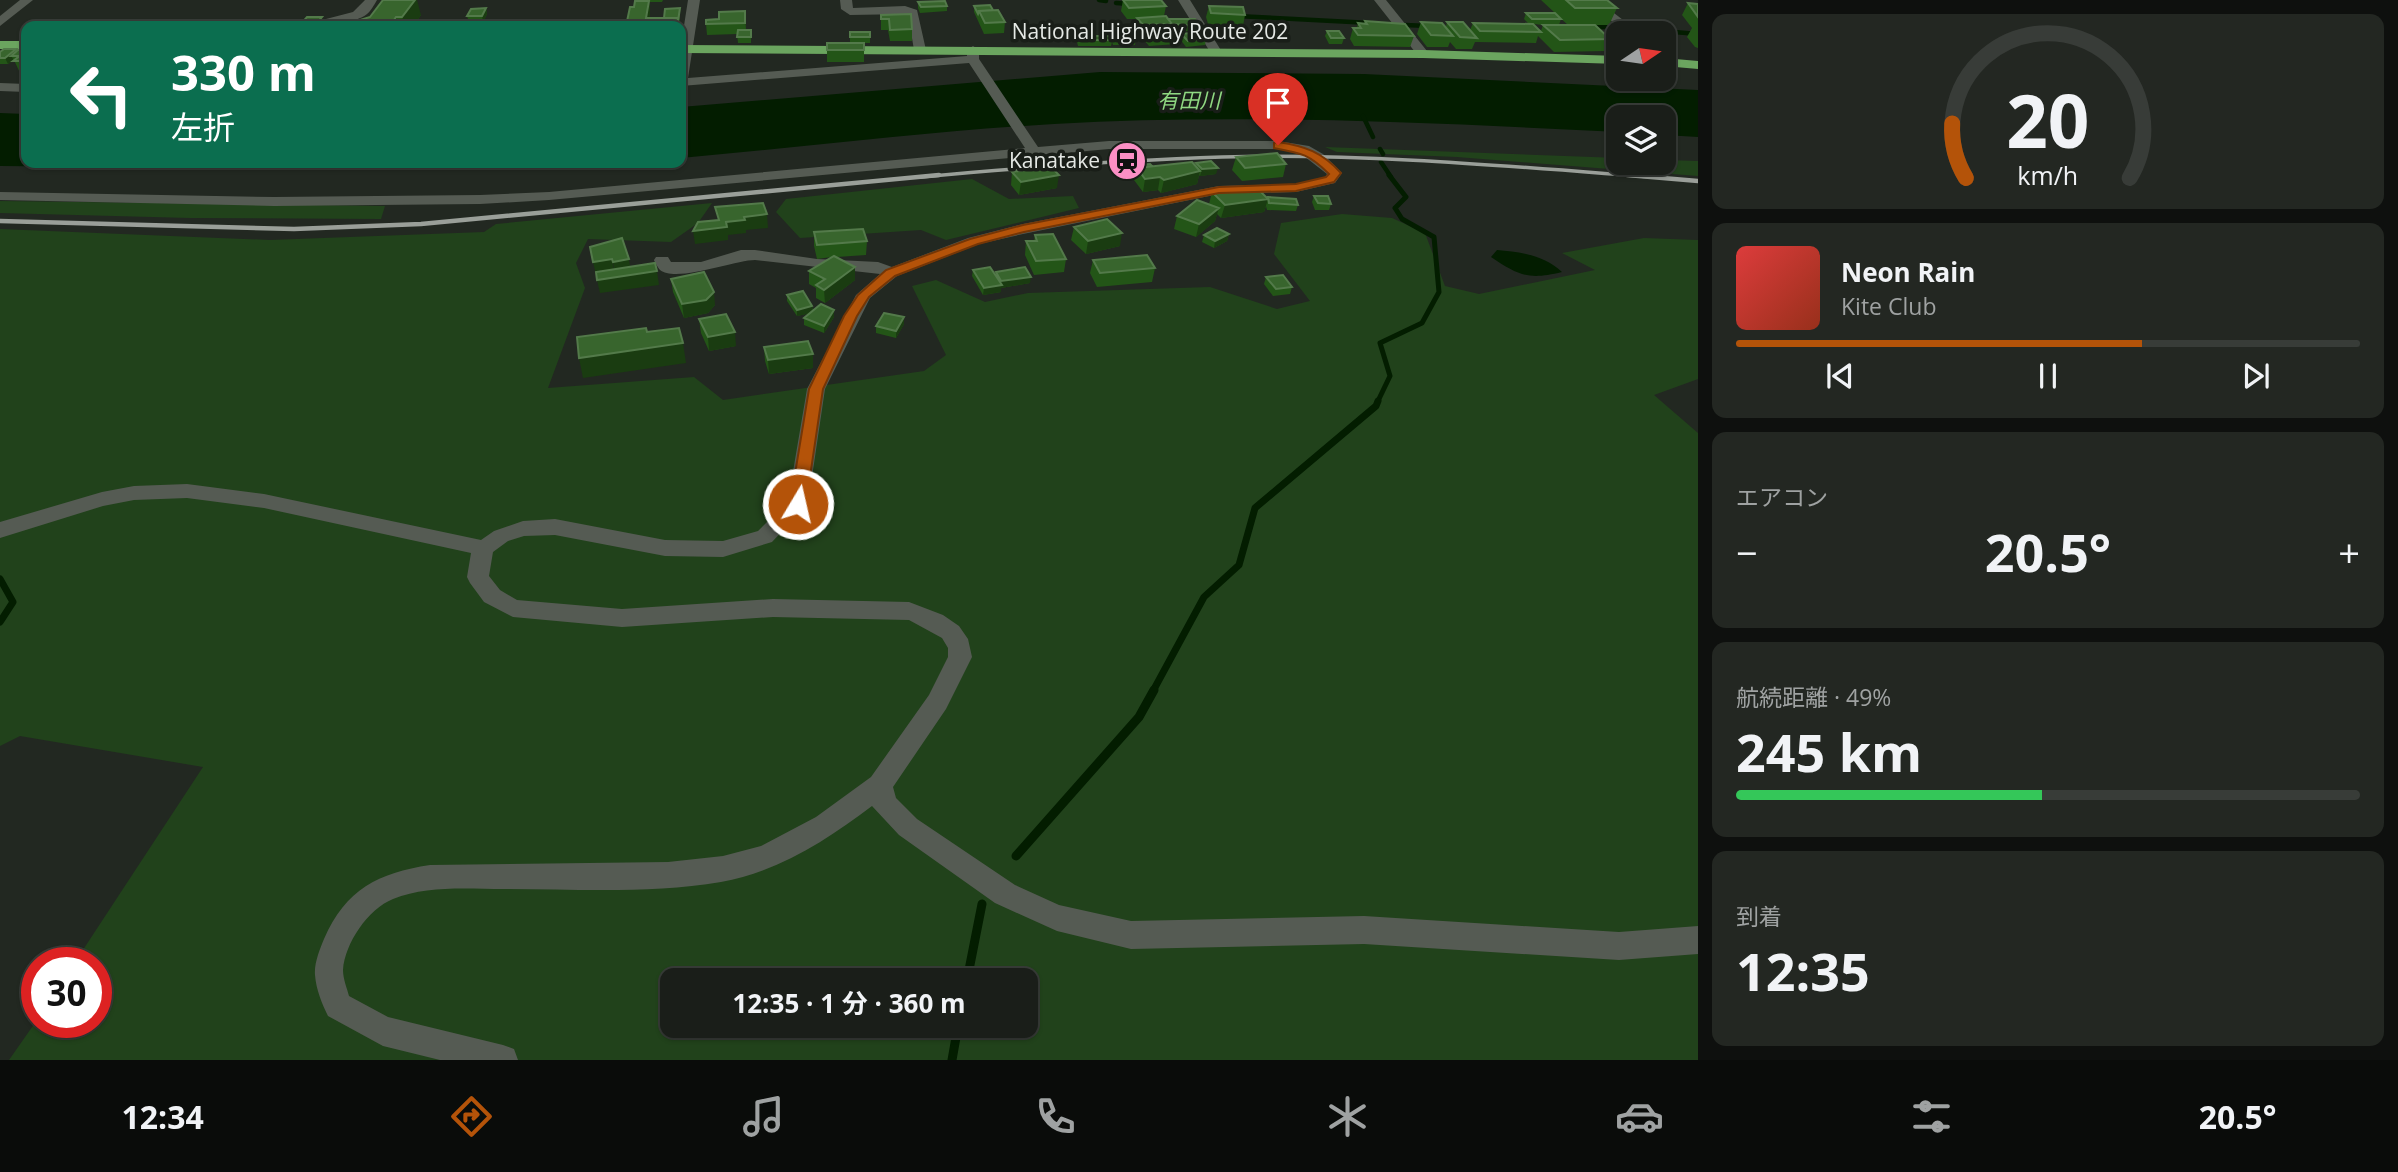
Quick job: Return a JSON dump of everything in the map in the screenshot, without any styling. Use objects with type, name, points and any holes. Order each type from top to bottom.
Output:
[{"type":"highway","points":[[0,45],[21,45]]},
{"type":"highway","name":"National Highway Route 202","points":[[686,49],[920,50],[975,60],[1216,52],[1606,60]]},
{"type":"highway","points":[[1676,62],[1698,65]]},
{"type":"street","points":[[0,22],[27,0]]},
{"type":"street","points":[[329,21],[357,15],[364,11],[371,0]]},
{"type":"street","points":[[686,39],[694,0]]},
{"type":"street","points":[[846,0],[850,12],[905,9],[913,12],[920,50]]},
{"type":"street","points":[[1184,0],[1216,52]]},
{"type":"street","points":[[1380,0],[1423,54]]},
{"type":"street","points":[[1590,0],[1618,21]]},
{"type":"street","points":[[686,82],[975,60],[1032,150]]},
{"type":"street","points":[[0,87],[21,88]]},
{"type":"street","points":[[0,196],[389,202],[476,200],[562,195],[1109,145],[1256,144],[1304,149],[1318,157],[1335,173],[1330,180],[1296,188],[1219,190],[1023,229],[974,241],[891,273],[864,295],[816,389],[798,504],[765,537],[723,549],[665,548],[555,527],[523,529],[501,536],[484,548],[478,577],[492,596],[513,608],[622,618],[774,608],[909,611],[930,617],[947,629],[958,644],[960,658],[948,685],[880,785],[831,823],[777,853],[723,869],[655,875],[443,877],[387,888],[358,909],[340,934],[329,972],[338,1006],[383,1031],[503,1060]]},
{"type":"street","points":[[662,260],[666,267],[702,267],[741,255],[755,255],[817,264],[877,267],[891,273]]},
{"type":"street","points":[[0,530],[102,499],[134,493],[187,491],[264,501],[484,548]]},
{"type":"street","points":[[880,785],[884,804],[908,827],[1005,894],[1057,919],[1131,935],[1364,930],[1619,946],[1698,940]]},
{"type":"shaded area","points":[[1325,147],[1606,158],[1606,169],[1457,157],[1337,152]]},
{"type":"shaded area","points":[[1676,160],[1698,161],[1698,176],[1676,174]]},
{"type":"shaded area","points":[[972,179],[1009,199],[1073,196],[1079,208],[946,240],[921,230],[800,238],[776,212],[786,199]]},
{"type":"shaded area","points":[[0,201],[385,206],[381,219],[190,218],[0,213]]},
{"type":"shaded area","points":[[712,203],[698,223],[671,242],[588,239],[576,263],[585,288],[548,388],[694,377],[723,400],[924,371],[946,355],[912,286],[936,280],[985,302],[1028,293],[1210,287],[1277,309],[1310,301],[1274,254],[1281,223],[1342,214],[1392,218],[1425,233],[1445,286],[1479,294],[1595,270],[1562,253],[1644,238],[1698,240],[1698,379],[1654,395],[1698,433],[1698,1060],[9,1060],[24,1038],[112,1038],[112,947],[85,947],[203,767],[20,736],[0,746],[0,229],[270,240],[484,232],[496,224]]},
{"type":"water","name":"有田川","points":[[1100,72],[1364,74],[1606,86],[1606,91],[1698,90],[1698,137],[1676,136],[1676,105],[1606,105],[1606,131],[1336,120],[1195,119],[1007,127],[686,158],[686,107]]},
{"type":"water","points":[[0,113],[21,114],[21,166],[0,166]]},
{"type":"water","points":[[203,168],[471,168],[406,170]]},
{"type":"water","points":[[1497,250],[1540,258],[1562,272],[1541,276],[1525,275],[1491,257]]},
{"type":"building","points":[[383,0],[415,0],[402,17],[396,17],[393,21],[357,21],[370,17]]},
{"type":"building","points":[[1123,0],[1161,0],[1166,6],[1129,8]]},
{"type":"building","points":[[1566,0],[1607,0],[1617,8],[1575,8]]},
{"type":"building","points":[[635,1],[649,1],[646,18],[678,18],[678,21],[627,21],[630,7],[634,7]]},
{"type":"building","points":[[945,1],[947,6],[921,7],[918,2]]},
{"type":"building","points":[[1688,3],[1698,4],[1698,17]]},
{"type":"building","points":[[990,5],[993,10],[979,11],[978,14],[974,6]]},
{"type":"building","points":[[1209,6],[1243,7],[1245,15],[1211,13]]},
{"type":"building","points":[[486,8],[482,16],[467,16],[471,9]]},
{"type":"building","points":[[680,8],[678,21],[678,18],[664,18],[665,9]]},
{"type":"building","points":[[998,10],[1005,22],[985,23],[979,11]]},
{"type":"building","points":[[745,11],[745,23],[706,24],[706,20],[719,19],[719,12]]},
{"type":"building","points":[[1526,13],[1555,13],[1561,19],[1532,19]]},
{"type":"building","points":[[911,14],[912,29],[890,30],[889,19],[881,19],[881,15]]},
{"type":"building","points":[[1166,16],[1172,24],[1143,25],[1137,18]]},
{"type":"building","points":[[307,17],[322,17],[319,21],[304,21]]},
{"type":"building","points":[[1168,19],[1195,19],[1199,26],[1171,24]]},
{"type":"building","points":[[1365,21],[1405,24],[1414,36],[1358,35],[1353,28],[1361,28],[1358,23],[1367,24]]},
{"type":"building","points":[[1421,22],[1442,23],[1453,36],[1431,35]]},
{"type":"building","points":[[1447,22],[1463,22],[1477,38],[1460,37]]},
{"type":"building","points":[[1473,23],[1533,24],[1541,32],[1480,31]]},
{"type":"building","points":[[1543,25],[1595,25],[1606,35],[1606,39],[1560,40]]},
{"type":"building","points":[[1112,26],[1134,26],[1137,33],[1115,34]]},
{"type":"building","points":[[738,30],[751,30],[751,37],[737,37]]},
{"type":"building","points":[[1327,31],[1339,31],[1344,38],[1331,38]]},
{"type":"building","points":[[850,32],[870,32],[870,37],[850,37]]},
{"type":"building","points":[[1173,32],[1178,38],[1150,40],[1145,34]]},
{"type":"building","points":[[1200,32],[1206,39],[1188,41],[1181,34]]},
{"type":"building","points":[[1078,36],[1110,36],[1112,40],[1079,40]]},
{"type":"building","points":[[827,43],[864,43],[864,50],[827,50]]},
{"type":"building","points":[[4,49],[16,49],[5,58],[0,58],[0,52]]},
{"type":"building","points":[[18,50],[21,50],[20,56],[11,56]]},
{"type":"building","points":[[1277,153],[1286,164],[1245,168],[1236,157]]},
{"type":"building","points":[[1211,161],[1218,168],[1202,169],[1196,163]]},
{"type":"building","points":[[1192,162],[1200,171],[1164,180],[1160,177],[1145,179],[1137,168]]},
{"type":"building","points":[[1050,166],[1059,175],[1021,182],[1012,172]]},
{"type":"building","points":[[1126,166],[1152,166],[1137,168],[1136,172],[1131,172]]},
{"type":"building","points":[[1255,186],[1268,199],[1225,205],[1212,192]]},
{"type":"building","points":[[1314,196],[1328,196],[1331,204],[1318,203]]},
{"type":"building","points":[[1268,197],[1296,199],[1298,205],[1269,203]]},
{"type":"building","points":[[1197,200],[1219,208],[1199,224],[1177,216]]},
{"type":"building","points":[[763,203],[767,214],[726,222],[727,227],[693,231],[698,222],[719,220],[715,207]]},
{"type":"building","points":[[1107,219],[1122,233],[1088,241],[1074,227]]},
{"type":"building","points":[[1217,228],[1229,234],[1215,241],[1204,235]]},
{"type":"building","points":[[863,229],[867,241],[817,245],[814,232]]},
{"type":"building","points":[[1053,234],[1066,259],[1036,261],[1026,241],[1037,241],[1035,235]]},
{"type":"building","points":[[622,238],[629,259],[593,262],[590,247]]},
{"type":"building","points":[[1147,255],[1155,268],[1100,273],[1093,260]]},
{"type":"building","points":[[834,256],[855,267],[824,290],[816,285],[825,279],[809,271]]},
{"type":"building","points":[[655,263],[657,271],[597,280],[596,272]]},
{"type":"building","points":[[990,267],[1002,285],[984,288],[973,270]]},
{"type":"building","points":[[1025,267],[1031,277],[1001,281],[996,272]]},
{"type":"building","points":[[704,272],[714,292],[706,300],[682,304],[671,279]]},
{"type":"building","points":[[1283,275],[1292,287],[1276,289],[1266,277]]},
{"type":"building","points":[[803,291],[812,306],[797,310],[787,295]]},
{"type":"building","points":[[821,304],[834,310],[824,326],[804,318]]},
{"type":"building","points":[[884,313],[904,317],[896,331],[876,326]]},
{"type":"building","points":[[726,314],[735,332],[708,337],[699,319]]},
{"type":"building","points":[[646,328],[647,332],[679,328],[683,343],[579,358],[577,337]]},
{"type":"building","points":[[808,341],[813,354],[768,360],[764,347]]},
{"type":"waterway","points":[[1099,0],[1106,1]]},
{"type":"waterway","points":[[1116,3],[1131,4],[1144,0]]},
{"type":"waterway","points":[[1236,16],[1371,23]]},
{"type":"waterway","points":[[1405,25],[1429,26]]},
{"type":"waterway","points":[[1588,27],[1606,27]]},
{"type":"waterway","points":[[1676,32],[1698,34]]},
{"type":"waterway","points":[[1363,116],[1373,137]]},
{"type":"waterway","points":[[1380,149],[1383,154]]},
{"type":"waterway","points":[[1381,162],[1391,177]]},
{"type":"waterway","points":[[1377,403],[1390,376],[1380,343],[1422,323],[1439,292],[1434,237],[1402,219],[1395,208],[1406,197],[1389,175]]},
{"type":"waterway","points":[[1153,691],[1204,597],[1239,565],[1255,508],[1376,406],[1378,401]]},
{"type":"waterway","points":[[0,579],[13,602],[0,622]]},
{"type":"waterway","points":[[1016,856],[1139,717],[1154,690]]},
{"type":"waterway","points":[[969,968],[982,904]]},
{"type":"waterway","points":[[952,1060],[956,1038]]},
{"type":"railway","points":[[921,177],[1108,162],[1275,156],[1436,161],[1650,177]]},
{"type":"railway","points":[[0,221],[294,229],[421,224],[939,175]]},
{"type":"railway","points":[[1627,175],[1698,181]]},
{"type":"place","name":"Kanatake","points":[[1127,161]]},
{"type":"route","points":[[798,504],[816,389],[864,295],[891,273],[974,241],[1023,229],[1219,190],[1296,188],[1330,180],[1335,173],[1330,166],[1304,149],[1278,145]]}]
